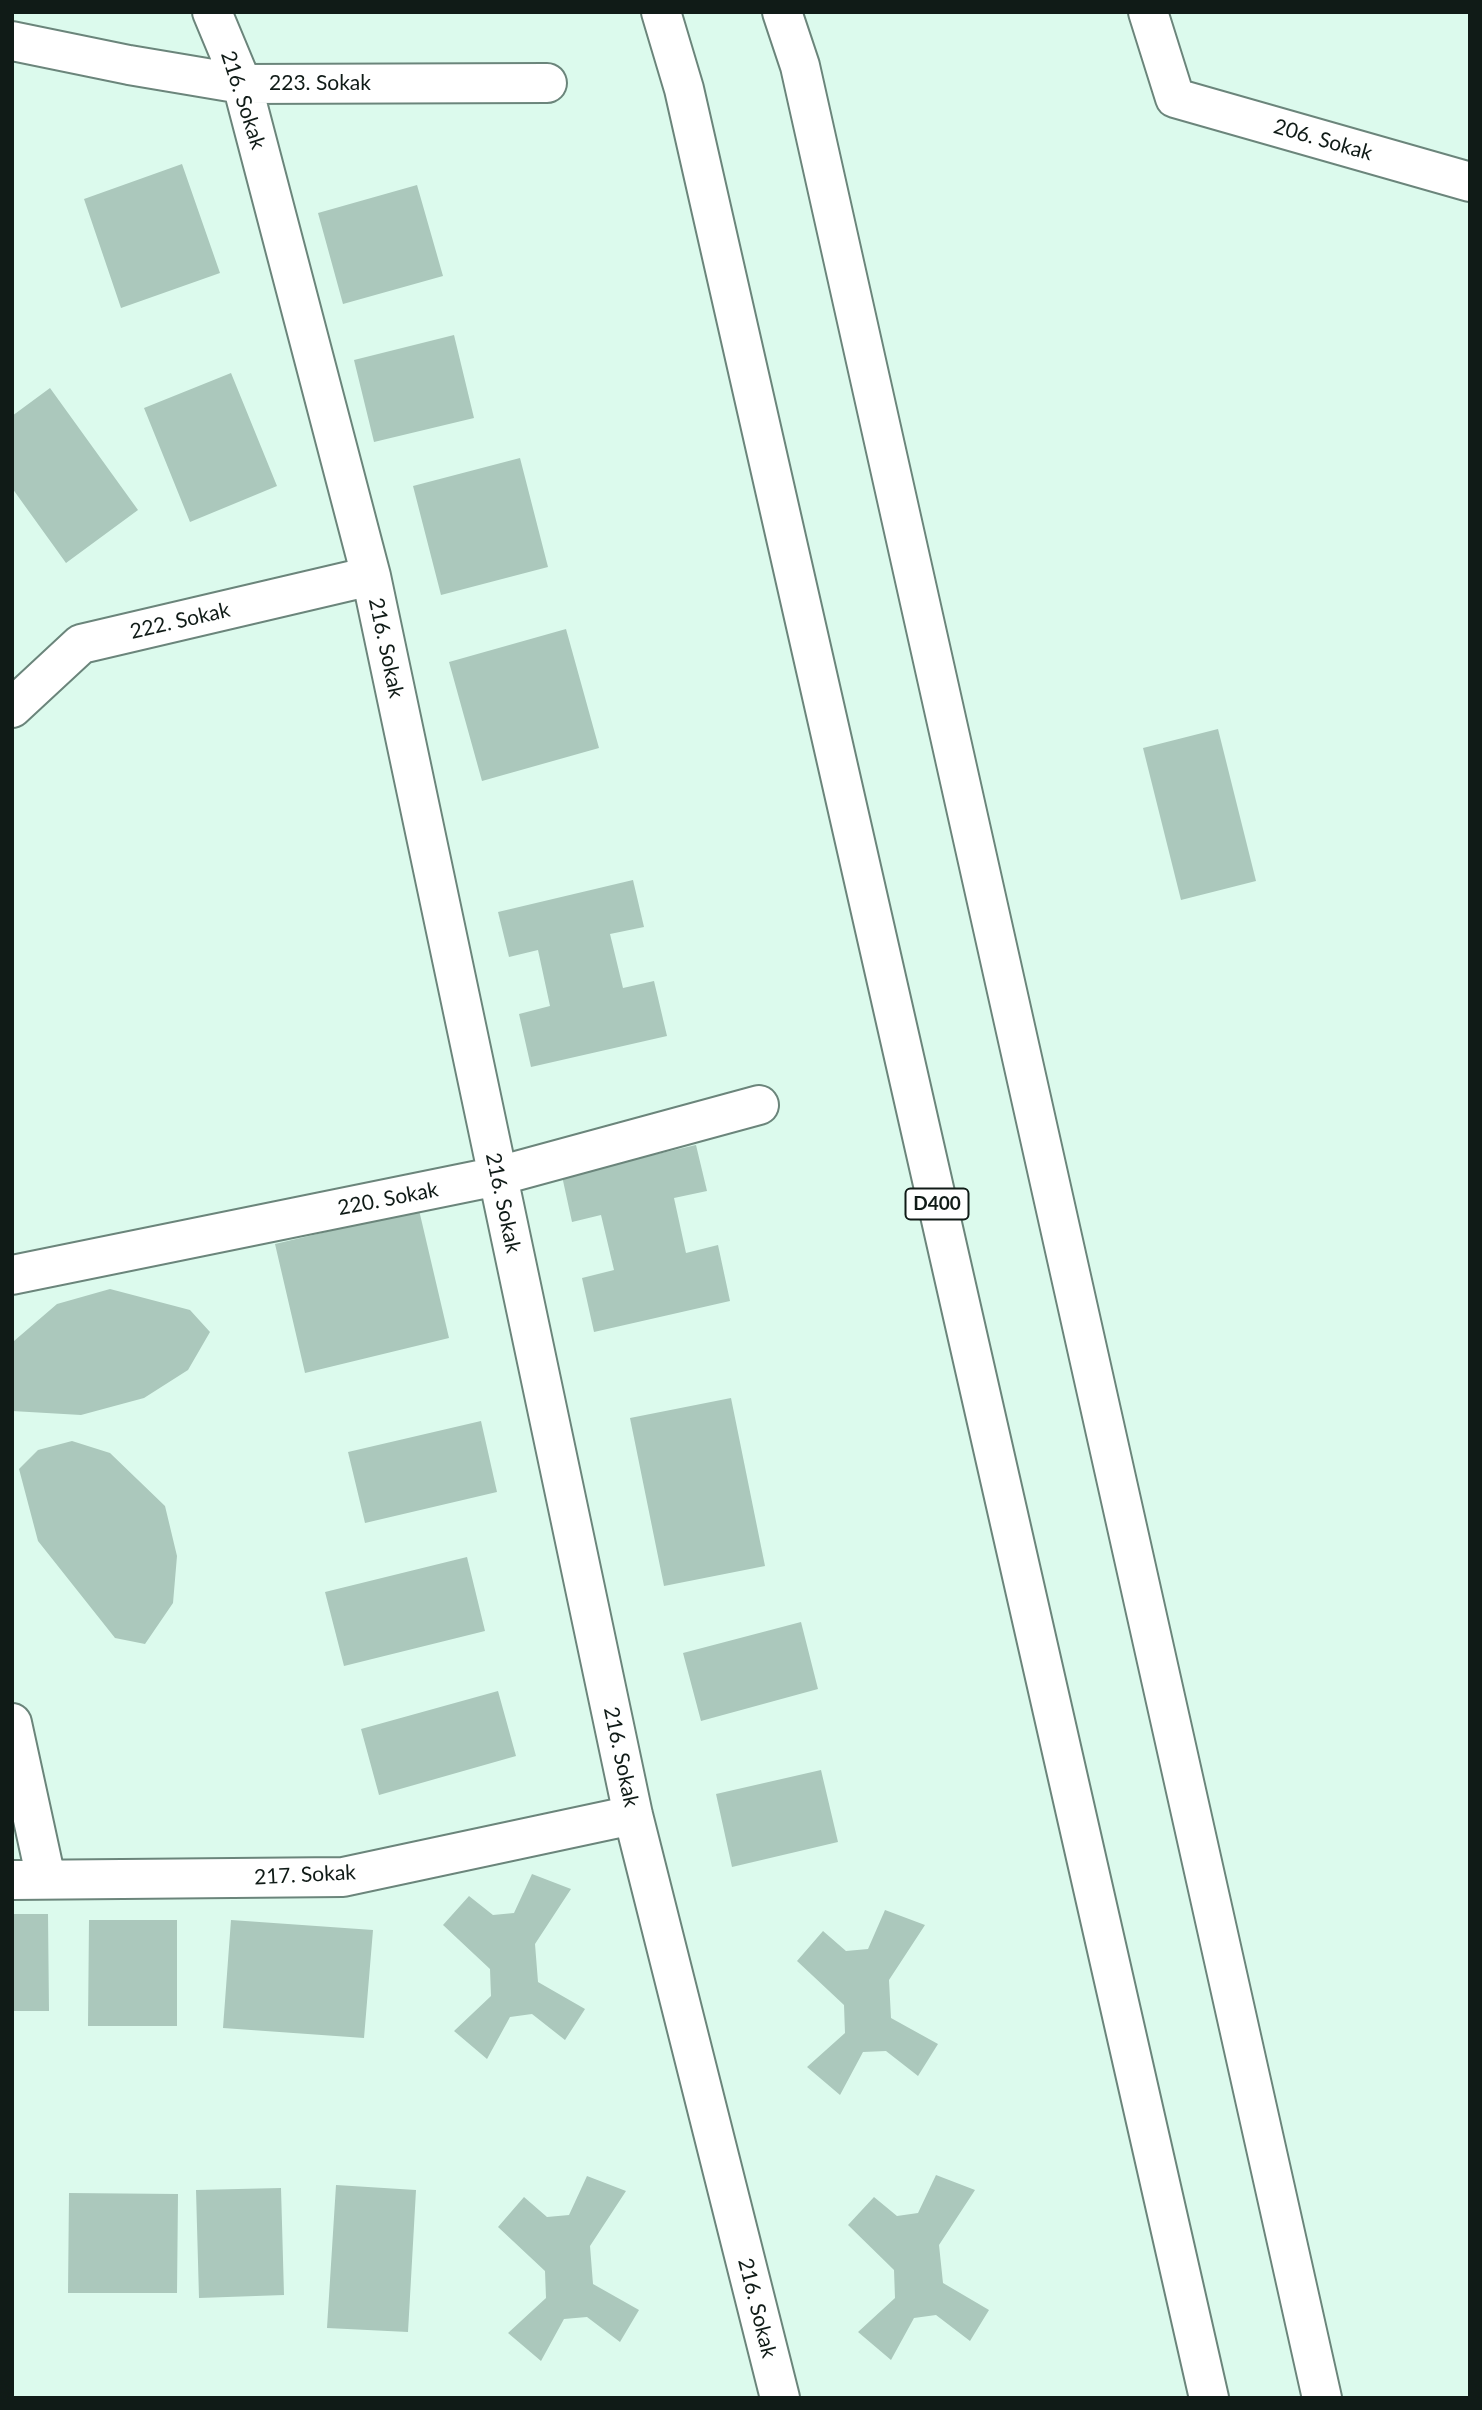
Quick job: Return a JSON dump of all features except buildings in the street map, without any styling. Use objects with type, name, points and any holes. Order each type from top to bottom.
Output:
[{"type":"main road","name":"216. Sokak","points":[[212,12],[242,84],[371,576],[633,1815],[780,2398]]},
{"type":"main road","name":"D400","points":[[661,12],[687,102],[1209,2398]]},
{"type":"main road","points":[[782,12],[800,66],[1322,2398]]},
{"type":"main road","name":"206. Sokak","points":[[1147,12],[1175,99],[1470,182]]},
{"type":"main road","name":"223. Sokak","points":[[12,41],[242,84],[547,83]]},
{"type":"main road","name":"222. Sokak","points":[[12,708],[81,644],[371,576]]},
{"type":"main road","name":"220. Sokak","points":[[12,1275],[498,1176],[760,1105]]},
{"type":"main road","points":[[12,1723],[29,1880]]},
{"type":"main road","name":"217. Sokak","points":[[29,1880],[343,1877],[633,1815]]}]
